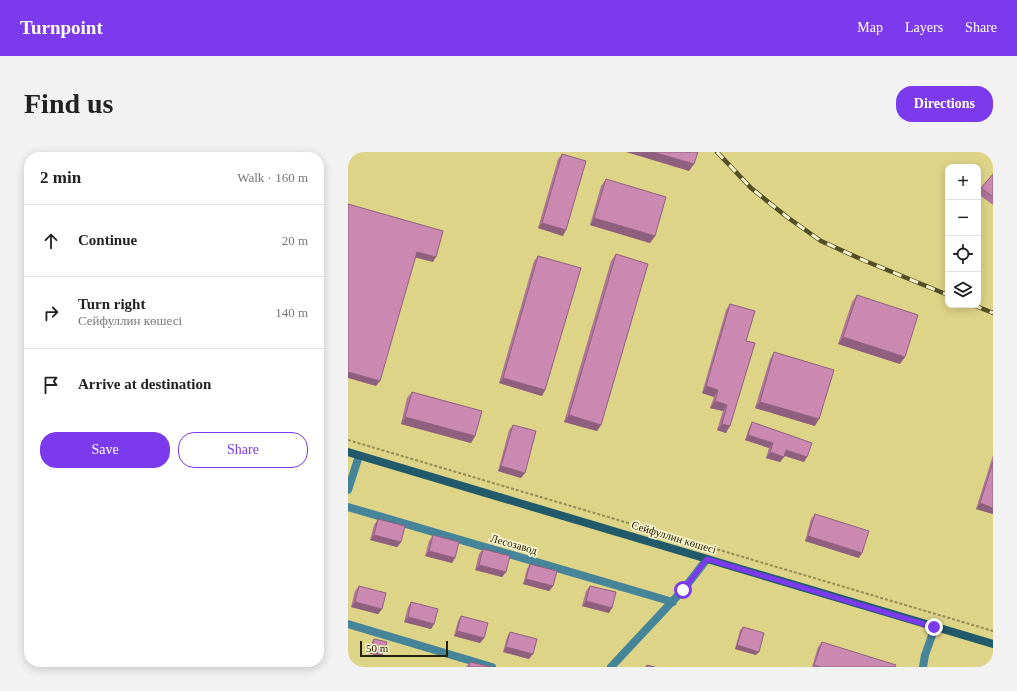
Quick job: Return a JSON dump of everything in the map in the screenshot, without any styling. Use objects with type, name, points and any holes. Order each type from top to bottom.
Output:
[{"type":"main road","name":"Сейфуллин көшесі","points":[[348,452],[993,644]]},
{"type":"street","points":[[348,490],[359,456]]},
{"type":"street","name":"Лесозавод","points":[[348,507],[673,602]]},
{"type":"street","points":[[611,667],[673,602],[707,559]]},
{"type":"street","points":[[348,624],[492,667]]},
{"type":"street","points":[[923,667],[925,655],[934,627]]},
{"type":"path","points":[[348,440],[993,631]]},
{"type":"building","points":[[653,152],[698,152],[694,164]]},
{"type":"building","points":[[562,154],[586,161],[566,230],[542,223]]},
{"type":"building","points":[[993,174],[993,197],[981,188]]},
{"type":"building","points":[[606,179],[666,197],[655,236],[594,218]]},
{"type":"building","points":[[348,204],[443,231],[436,257],[417,252],[380,381],[348,372]]},
{"type":"building","points":[[616,254],[648,264],[601,425],[569,415]]},
{"type":"building","points":[[538,256],[581,268],[545,390],[503,378]]},
{"type":"building","points":[[857,295],[918,315],[905,357],[843,337]]},
{"type":"building","points":[[730,304],[755,311],[746,341],[755,343],[730,426],[722,424],[727,405],[715,401],[718,390],[706,386]]},
{"type":"building","points":[[774,352],[834,370],[819,419],[760,402]]},
{"type":"building","points":[[412,392],[482,411],[475,436],[405,417]]},
{"type":"building","points":[[752,422],[812,443],[807,457],[786,450],[784,457],[770,452],[773,443],[748,435]]},
{"type":"building","points":[[513,425],[536,431],[525,473],[501,466]]},
{"type":"building","points":[[993,462],[993,508],[980,503]]},
{"type":"building","points":[[815,514],[869,531],[862,553],[808,536]]},
{"type":"building","points":[[378,519],[405,526],[401,542],[374,535]]},
{"type":"building","points":[[433,535],[459,542],[455,558],[429,551]]},
{"type":"building","points":[[483,549],[510,556],[506,572],[479,565]]},
{"type":"building","points":[[530,564],[557,571],[553,586],[526,579]]},
{"type":"building","points":[[359,586],[386,593],[382,609],[355,602]]},
{"type":"building","points":[[590,586],[616,592],[612,608],[586,601]]},
{"type":"building","points":[[411,602],[438,609],[434,624],[408,617]]},
{"type":"building","points":[[461,616],[488,623],[484,638],[457,631]]},
{"type":"building","points":[[743,627],[764,633],[759,652],[737,645]]},
{"type":"building","points":[[510,632],[537,639],[533,654],[506,647]]},
{"type":"building","points":[[374,639],[387,642],[383,654],[371,650]]},
{"type":"building","points":[[822,642],[896,665],[895,667],[820,667],[814,665]]},
{"type":"building","points":[[470,662],[492,667],[469,667]]},
{"type":"railway","points":[[717,152],[751,188],[787,217],[821,241],[945,294]]},
{"type":"railway","points":[[980,308],[993,313]]},
{"type":"route","points":[[683,590],[707,559],[934,627]]}]
